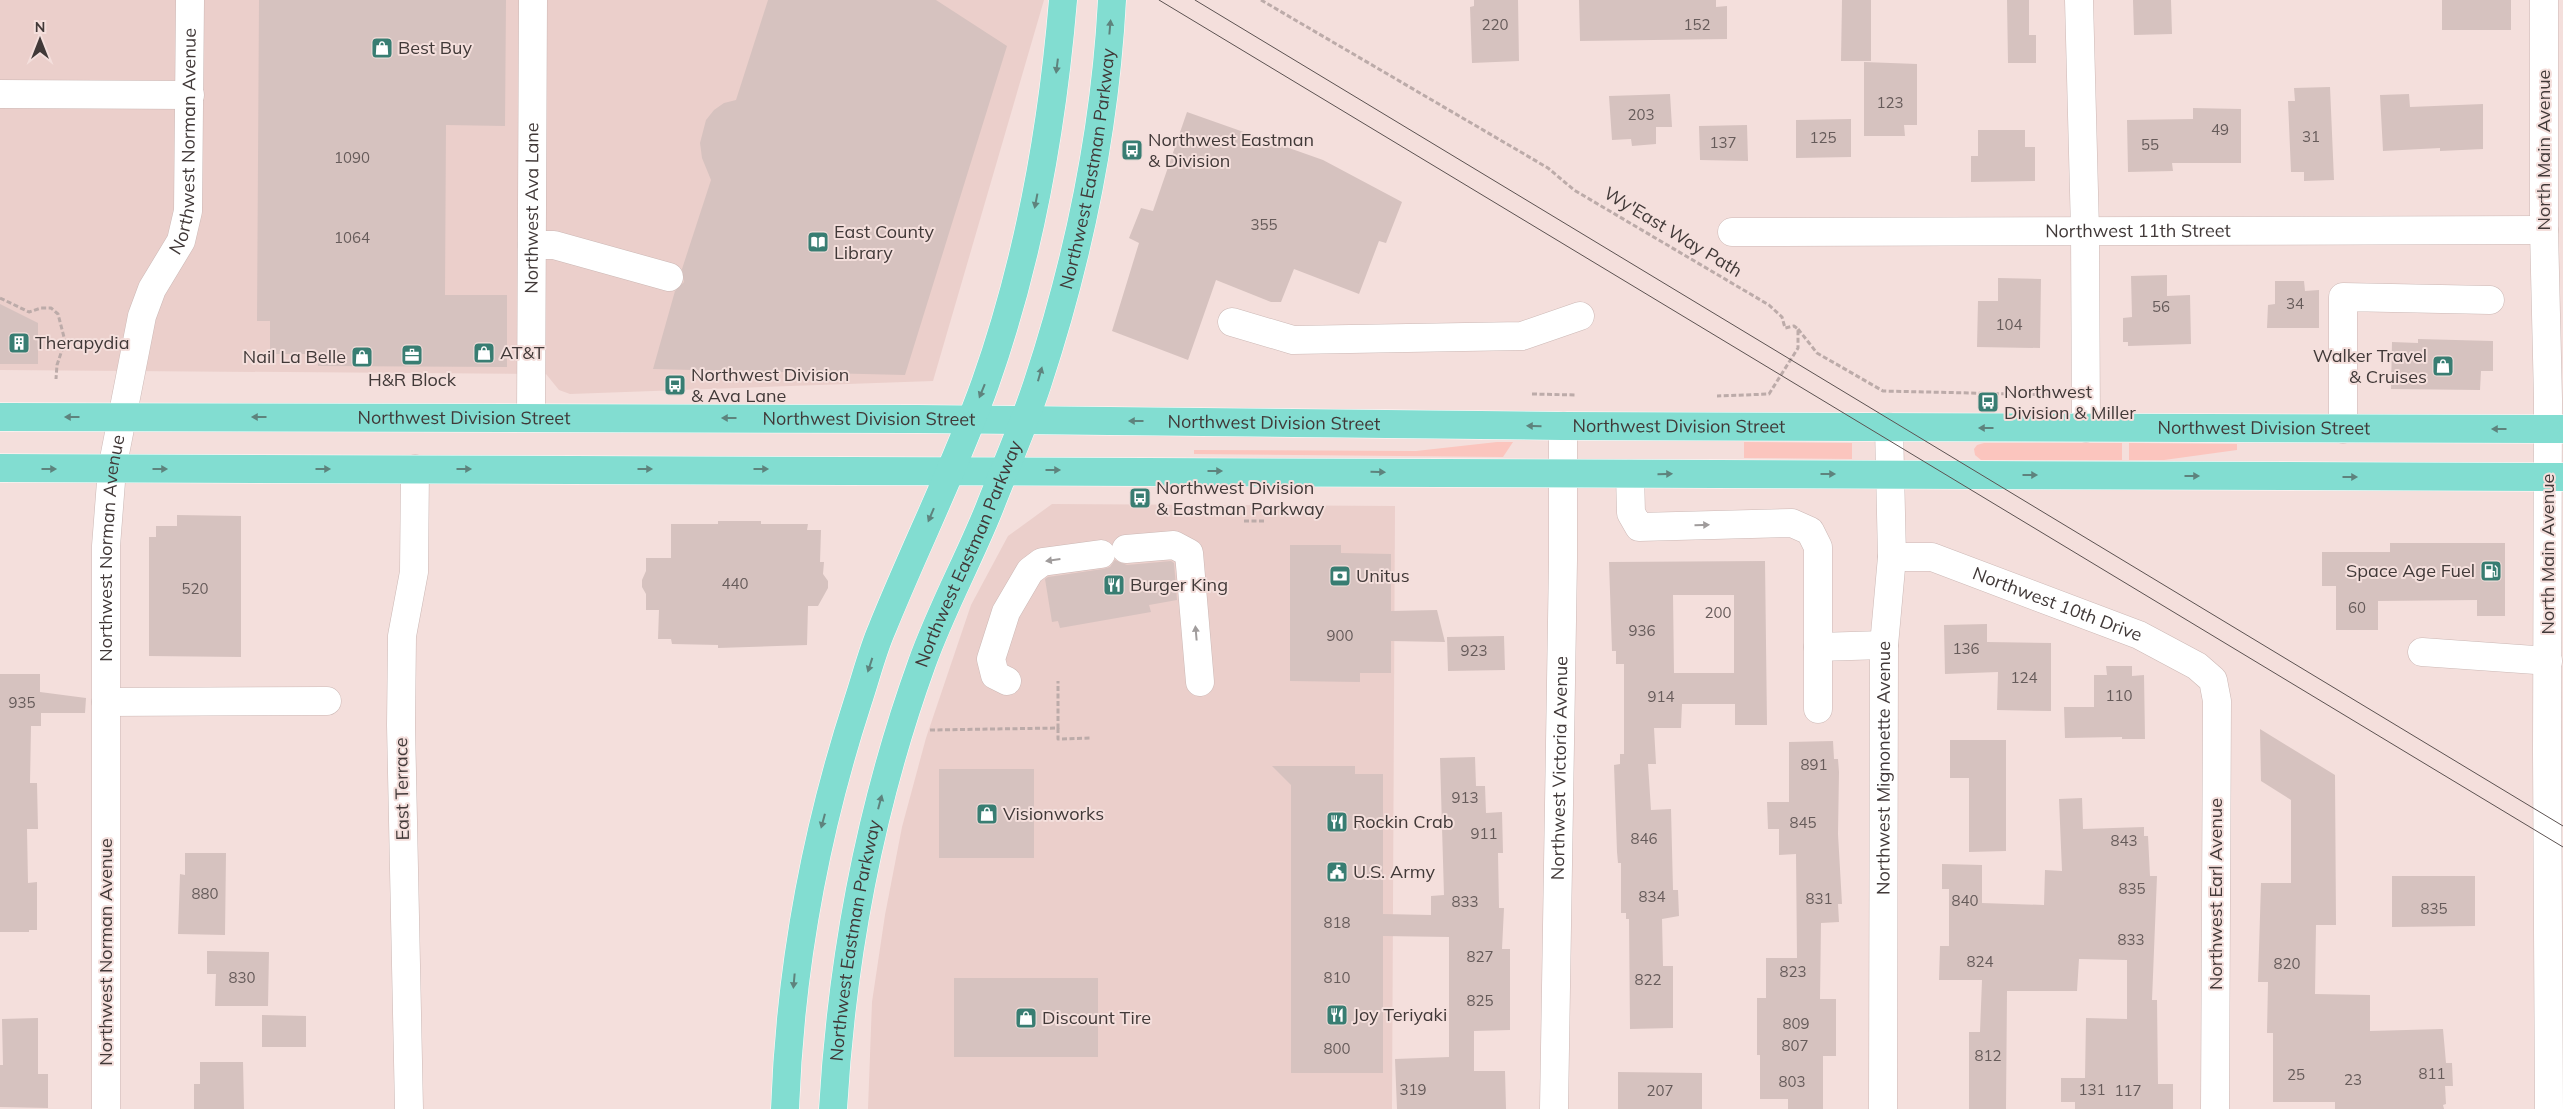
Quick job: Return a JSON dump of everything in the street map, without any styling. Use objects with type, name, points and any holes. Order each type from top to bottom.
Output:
[{"type":"main road","points":[[786,1109],[794,976],[820,831],[880,632],[971,419],[994,354],[1022,262],[1033,215],[1052,109],[1063,0]]},
{"type":"main road","name":"Northwest Eastman Parkway","points":[[833,1109],[852,925],[866,853],[900,730],[926,652],[1004,470],[1047,349],[1083,216],[1101,108],[1112,0]]},
{"type":"main road","name":"Northwest Division Street","points":[[0,417],[971,419],[1563,426],[2555,429]]},
{"type":"main road","points":[[0,468],[2555,476]]},
{"type":"street","name":"Northwest Norman Avenue","points":[[106,1109],[106,546],[112,469],[142,316],[152,289],[182,241],[186,228],[188,211],[190,0]]},
{"type":"street","name":"Northwest Ava Lane","points":[[530,417],[533,0]]},
{"type":"street","points":[[2078,0],[2085,230],[2086,428]]},
{"type":"street","name":"North Main Avenue","points":[[2544,0],[2544,230],[2555,429],[2556,623],[2548,661],[2555,774],[2549,1109]]},
{"type":"street","points":[[0,94],[190,95]]},
{"type":"street","name":"Northwest 11th Street","points":[[1732,232],[2544,230]]},
{"type":"street","points":[[532,246],[554,244],[669,277]]},
{"type":"street","points":[[2343,429],[2343,297],[2490,300]]},
{"type":"street","points":[[1232,322],[1293,340],[1522,336],[1580,316]]},
{"type":"street","name":"Northwest Victoria Avenue","points":[[1554,1109],[1564,474],[1563,426]]},
{"type":"street","name":"Northwest Mignonette Avenue","points":[[1883,1109],[1884,645],[1892,556],[1889,427]]},
{"type":"street","name":"East Terrace","points":[[409,1109],[401,735],[402,636],[414,572],[415,469]]},
{"type":"street","points":[[1630,474],[1631,513],[1639,527],[1792,523],[1810,531],[1818,547],[1818,709]]},
{"type":"street","points":[[1008,681],[995,675],[991,659],[1006,612],[1030,571],[1042,562],[1174,544],[1189,553],[1200,682]]},
{"type":"street","name":"Northwest 10th Drive","points":[[1892,556],[1932,556],[2101,619],[2139,635],[2197,666],[2212,680]]},
{"type":"street","points":[[1818,647],[1884,645]]},
{"type":"street","points":[[2422,652],[2548,661]]},
{"type":"street","name":"Northwest Earl Avenue","points":[[2212,680],[2217,700],[2215,1109]]},
{"type":"street","points":[[106,702],[327,700]]},
{"type":"path","name":"Wy'East Way Path","points":[[1261,0],[1548,168],[1574,190],[1769,305],[1782,318],[1785,328],[1794,326],[1798,329],[1798,348],[1769,394],[1710,396]]},
{"type":"path","points":[[0,298],[28,312],[41,308],[50,308],[58,314],[65,341],[57,365],[56,379]]},
{"type":"path","points":[[1532,394],[1582,395]]},
{"type":"path","points":[[1244,521],[1266,521]]},
{"type":"path","points":[[1058,681],[1058,739],[1090,738]]},
{"type":"path","points":[[900,730],[1058,728]]},
{"type":"shaded area","points":[[0,0],[1044,0],[933,381],[570,394],[559,390],[546,374],[0,370]]},
{"type":"shaded area","points":[[1513,442],[1503,457],[1194,454],[1194,450],[1416,451]]},
{"type":"shaded area","points":[[1744,442],[1852,443],[1852,459],[1744,458]]},
{"type":"shaded area","points":[[1984,443],[2122,443],[2122,460],[1981,460],[1975,455],[1974,449],[1977,445]]},
{"type":"shaded area","points":[[2129,443],[2237,444],[2237,450],[2164,460],[2129,460]]},
{"type":"shaded area","points":[[1052,504],[1395,506],[1392,1109],[868,1109],[872,1002],[885,915],[902,827],[926,738],[971,605],[1008,536]]},
{"type":"building","points":[[259,0],[506,0],[505,126],[446,125],[445,295],[507,295],[507,367],[318,366],[318,354],[270,354],[270,321],[257,321]]},
{"type":"building","name":"East County Library","points":[[768,0],[936,0],[1007,46],[905,375],[653,369],[675,291],[684,282],[682,269],[711,180],[702,158],[700,143],[706,120],[714,110],[724,103],[736,100]]},
{"type":"building","points":[[1474,0],[1518,0],[1519,61],[1472,63],[1470,7],[1474,6]]},
{"type":"building","points":[[1579,0],[1716,0],[1716,7],[1727,6],[1727,39],[1580,41]]},
{"type":"building","points":[[1842,0],[1871,0],[1871,61],[1841,61]]},
{"type":"building","points":[[2007,0],[2029,0],[2029,35],[2036,35],[2036,63],[2008,63]]},
{"type":"building","points":[[2133,0],[2171,0],[2172,34],[2134,35]]},
{"type":"building","points":[[2442,0],[2511,0],[2511,30],[2442,30]]},
{"type":"building","points":[[1864,62],[1917,64],[1917,125],[1904,125],[1905,136],[1864,136]]},
{"type":"building","points":[[2330,87],[2334,180],[2304,181],[2304,172],[2291,172],[2288,101],[2295,101],[2294,88]]},
{"type":"building","points":[[1670,94],[1672,127],[1656,127],[1656,144],[1632,146],[1631,139],[1612,140],[1609,96]]},
{"type":"building","points":[[2409,94],[2410,107],[2483,104],[2483,149],[2440,151],[2440,148],[2383,151],[2380,95]]},
{"type":"building","points":[[2193,108],[2241,109],[2241,163],[2172,163],[2173,171],[2128,172],[2127,120],[2193,119]]},
{"type":"building","points":[[1187,112],[1323,160],[1402,202],[1386,243],[1379,241],[1359,294],[1294,269],[1281,302],[1271,302],[1216,280],[1188,360],[1112,331],[1139,243],[1129,238],[1141,208],[1153,211]]},
{"type":"building","points":[[1851,119],[1851,157],[1796,158],[1796,120]]},
{"type":"building","points":[[1747,125],[1748,161],[1700,160],[1699,126]]},
{"type":"building","points":[[1978,130],[2025,130],[2025,147],[2035,147],[2035,181],[1971,182],[1971,156],[1978,156]]},
{"type":"building","points":[[2167,275],[2167,296],[2190,295],[2191,344],[2128,346],[2128,342],[2123,342],[2123,318],[2132,317],[2131,276]]},
{"type":"building","points":[[1998,278],[2041,279],[2040,348],[1977,347],[1978,301],[1998,301]]},
{"type":"building","points":[[2275,281],[2304,281],[2305,291],[2319,290],[2319,328],[2267,328],[2268,305],[2275,304]]},
{"type":"building","name":"Therapydia","points":[[0,304],[38,323],[38,364],[0,364]]},
{"type":"building","points":[[2418,339],[2493,341],[2493,371],[2481,371],[2480,390],[2391,389],[2392,342],[2418,343]]},
{"type":"building","points":[[177,515],[241,516],[241,657],[149,656],[149,537],[156,537],[156,526],[177,526]]},
{"type":"building","points":[[718,521],[761,521],[761,524],[808,524],[807,530],[821,530],[820,562],[824,562],[823,574],[828,581],[828,588],[818,606],[808,606],[807,645],[718,648],[718,645],[672,644],[671,639],[658,639],[659,610],[646,610],[646,594],[642,587],[642,580],[646,571],[646,558],[671,558],[671,524],[718,524]]},
{"type":"building","points":[[2390,543],[2505,543],[2505,616],[2477,616],[2477,600],[2378,601],[2378,630],[2336,630],[2336,586],[2322,586],[2322,552],[2390,552]]},
{"type":"building","points":[[1290,545],[1341,545],[1341,553],[1391,554],[1391,611],[1437,610],[1445,642],[1391,641],[1391,673],[1360,673],[1360,682],[1290,681]]},
{"type":"building","name":"Burger King","points":[[1115,560],[1127,565],[1171,561],[1174,563],[1177,600],[1149,605],[1151,612],[1060,628],[1058,621],[1052,622],[1045,579],[1103,569],[1110,567]]},
{"type":"building","points":[[1765,561],[1767,725],[1735,725],[1735,704],[1682,704],[1681,728],[1654,728],[1656,764],[1648,764],[1651,810],[1671,809],[1673,890],[1678,890],[1679,916],[1662,919],[1663,966],[1673,966],[1673,1028],[1630,1029],[1629,919],[1626,919],[1626,913],[1621,913],[1621,863],[1618,863],[1617,852],[1614,765],[1620,764],[1620,754],[1624,754],[1624,664],[1616,664],[1616,651],[1612,651],[1609,562]],"holes":[[[1673,595],[1734,595],[1734,673],[1674,673]]]},
{"type":"building","points":[[1987,624],[1987,642],[2051,643],[2051,711],[1997,710],[1998,672],[1945,674],[1944,625]]},
{"type":"building","points":[[1504,636],[1505,670],[1448,671],[1447,637]]},
{"type":"building","points":[[2106,666],[2132,666],[2132,676],[2144,675],[2145,739],[2122,739],[2122,737],[2065,738],[2064,707],[2094,707],[2094,675],[2107,675]]},
{"type":"building","points":[[0,674],[40,674],[40,692],[86,698],[85,713],[41,713],[41,726],[31,726],[30,783],[37,783],[38,829],[27,829],[28,883],[37,882],[37,930],[29,930],[29,932],[0,932]]},
{"type":"building","points":[[2260,729],[2335,775],[2336,925],[2316,925],[2315,994],[2370,995],[2370,1031],[2443,1029],[2446,1063],[2452,1063],[2453,1086],[2445,1086],[2446,1104],[2443,1105],[2444,1109],[2335,1109],[2335,1102],[2273,1102],[2273,1033],[2267,1033],[2268,982],[2258,982],[2261,883],[2291,883],[2291,800],[2261,781]]},
{"type":"building","points":[[1950,740],[2006,740],[2006,851],[1969,852],[1969,778],[1950,778]]},
{"type":"building","points":[[1833,741],[1834,759],[1838,759],[1839,772],[1838,834],[1842,904],[1838,904],[1839,922],[1821,923],[1820,999],[1836,999],[1836,1056],[1823,1056],[1823,1109],[1788,1109],[1788,1099],[1760,1099],[1760,1055],[1757,1055],[1757,998],[1766,998],[1766,958],[1797,958],[1796,854],[1779,855],[1779,829],[1768,829],[1767,802],[1789,802],[1789,742]]},
{"type":"building","points":[[1475,757],[1476,786],[1485,786],[1486,813],[1502,812],[1503,853],[1498,853],[1499,908],[1504,908],[1502,949],[1510,949],[1510,1030],[1474,1031],[1474,1071],[1505,1071],[1506,1109],[1397,1109],[1395,1059],[1449,1057],[1449,937],[1383,936],[1383,1073],[1291,1073],[1291,785],[1272,766],[1355,766],[1355,774],[1383,774],[1383,914],[1431,915],[1431,896],[1444,895],[1440,758]]},
{"type":"building","name":"Visionworks","points":[[939,769],[1034,769],[1034,858],[939,858]]},
{"type":"building","points":[[2082,798],[2083,829],[2144,827],[2144,836],[2148,836],[2150,876],[2157,876],[2152,1000],[2157,1000],[2158,1084],[2173,1084],[2173,1109],[2075,1109],[2075,1102],[2061,1102],[2061,1078],[2085,1078],[2086,1018],[2127,1019],[2127,960],[2079,959],[2077,991],[2007,991],[2006,1109],[1969,1109],[1969,1032],[1980,1032],[1982,980],[1939,980],[1940,946],[1949,946],[1949,889],[1942,889],[1942,864],[1982,865],[1982,903],[2044,905],[2045,870],[2062,871],[2059,799]]},
{"type":"building","points":[[185,853],[226,853],[225,935],[178,934],[180,874],[185,875]]},
{"type":"building","points":[[2392,876],[2475,876],[2475,926],[2392,927]]},
{"type":"building","points":[[207,951],[269,952],[268,1006],[215,1006],[216,974],[207,974]]},
{"type":"building","name":"Discount Tire","points":[[954,978],[1098,978],[1098,1057],[954,1057]]},
{"type":"building","points":[[262,1015],[306,1016],[306,1047],[262,1047]]},
{"type":"building","points":[[38,1018],[38,1074],[48,1074],[48,1108],[0,1107],[0,1065],[3,1065],[2,1019]]},
{"type":"building","points":[[200,1062],[243,1062],[244,1109],[194,1109],[194,1084],[200,1084]]},
{"type":"building","points":[[1618,1072],[1702,1073],[1702,1109],[1618,1109]]},
{"type":"tram line","points":[[1159,0],[2563,847]]},
{"type":"tram line","points":[[1195,0],[2563,826]]},
{"type":"place","name":"Best Buy","points":[[382,48]]},
{"type":"place","name":"Northwest Eastman & Division","points":[[1132,150]]},
{"type":"place","name":"East County Library","points":[[818,242]]},
{"type":"place","name":"Therapydia","points":[[19,343]]},
{"type":"place","name":"AT&T","points":[[484,353]]},
{"type":"place","name":"H&R Block","points":[[412,355]]},
{"type":"place","name":"Nail La Belle","points":[[362,357]]},
{"type":"place","name":"Walker Travel & Cruises","points":[[2443,366]]},
{"type":"place","name":"Northwest Division & Ava Lane","points":[[675,385]]},
{"type":"place","name":"Northwest Division & Miller","points":[[1988,402]]},
{"type":"place","name":"Northwest Division & Eastman Parkway","points":[[1140,498]]},
{"type":"place","name":"Space Age Fuel","points":[[2491,571]]},
{"type":"place","name":"Unitus","points":[[1340,576]]},
{"type":"place","name":"Burger King","points":[[1114,585]]},
{"type":"place","name":"Visionworks","points":[[987,814]]},
{"type":"place","name":"Rockin Crab","points":[[1337,822]]},
{"type":"place","name":"U.S. Army","points":[[1337,872]]},
{"type":"place","name":"Joy Teriyaki","points":[[1337,1015]]},
{"type":"place","name":"Discount Tire","points":[[1026,1018]]}]
